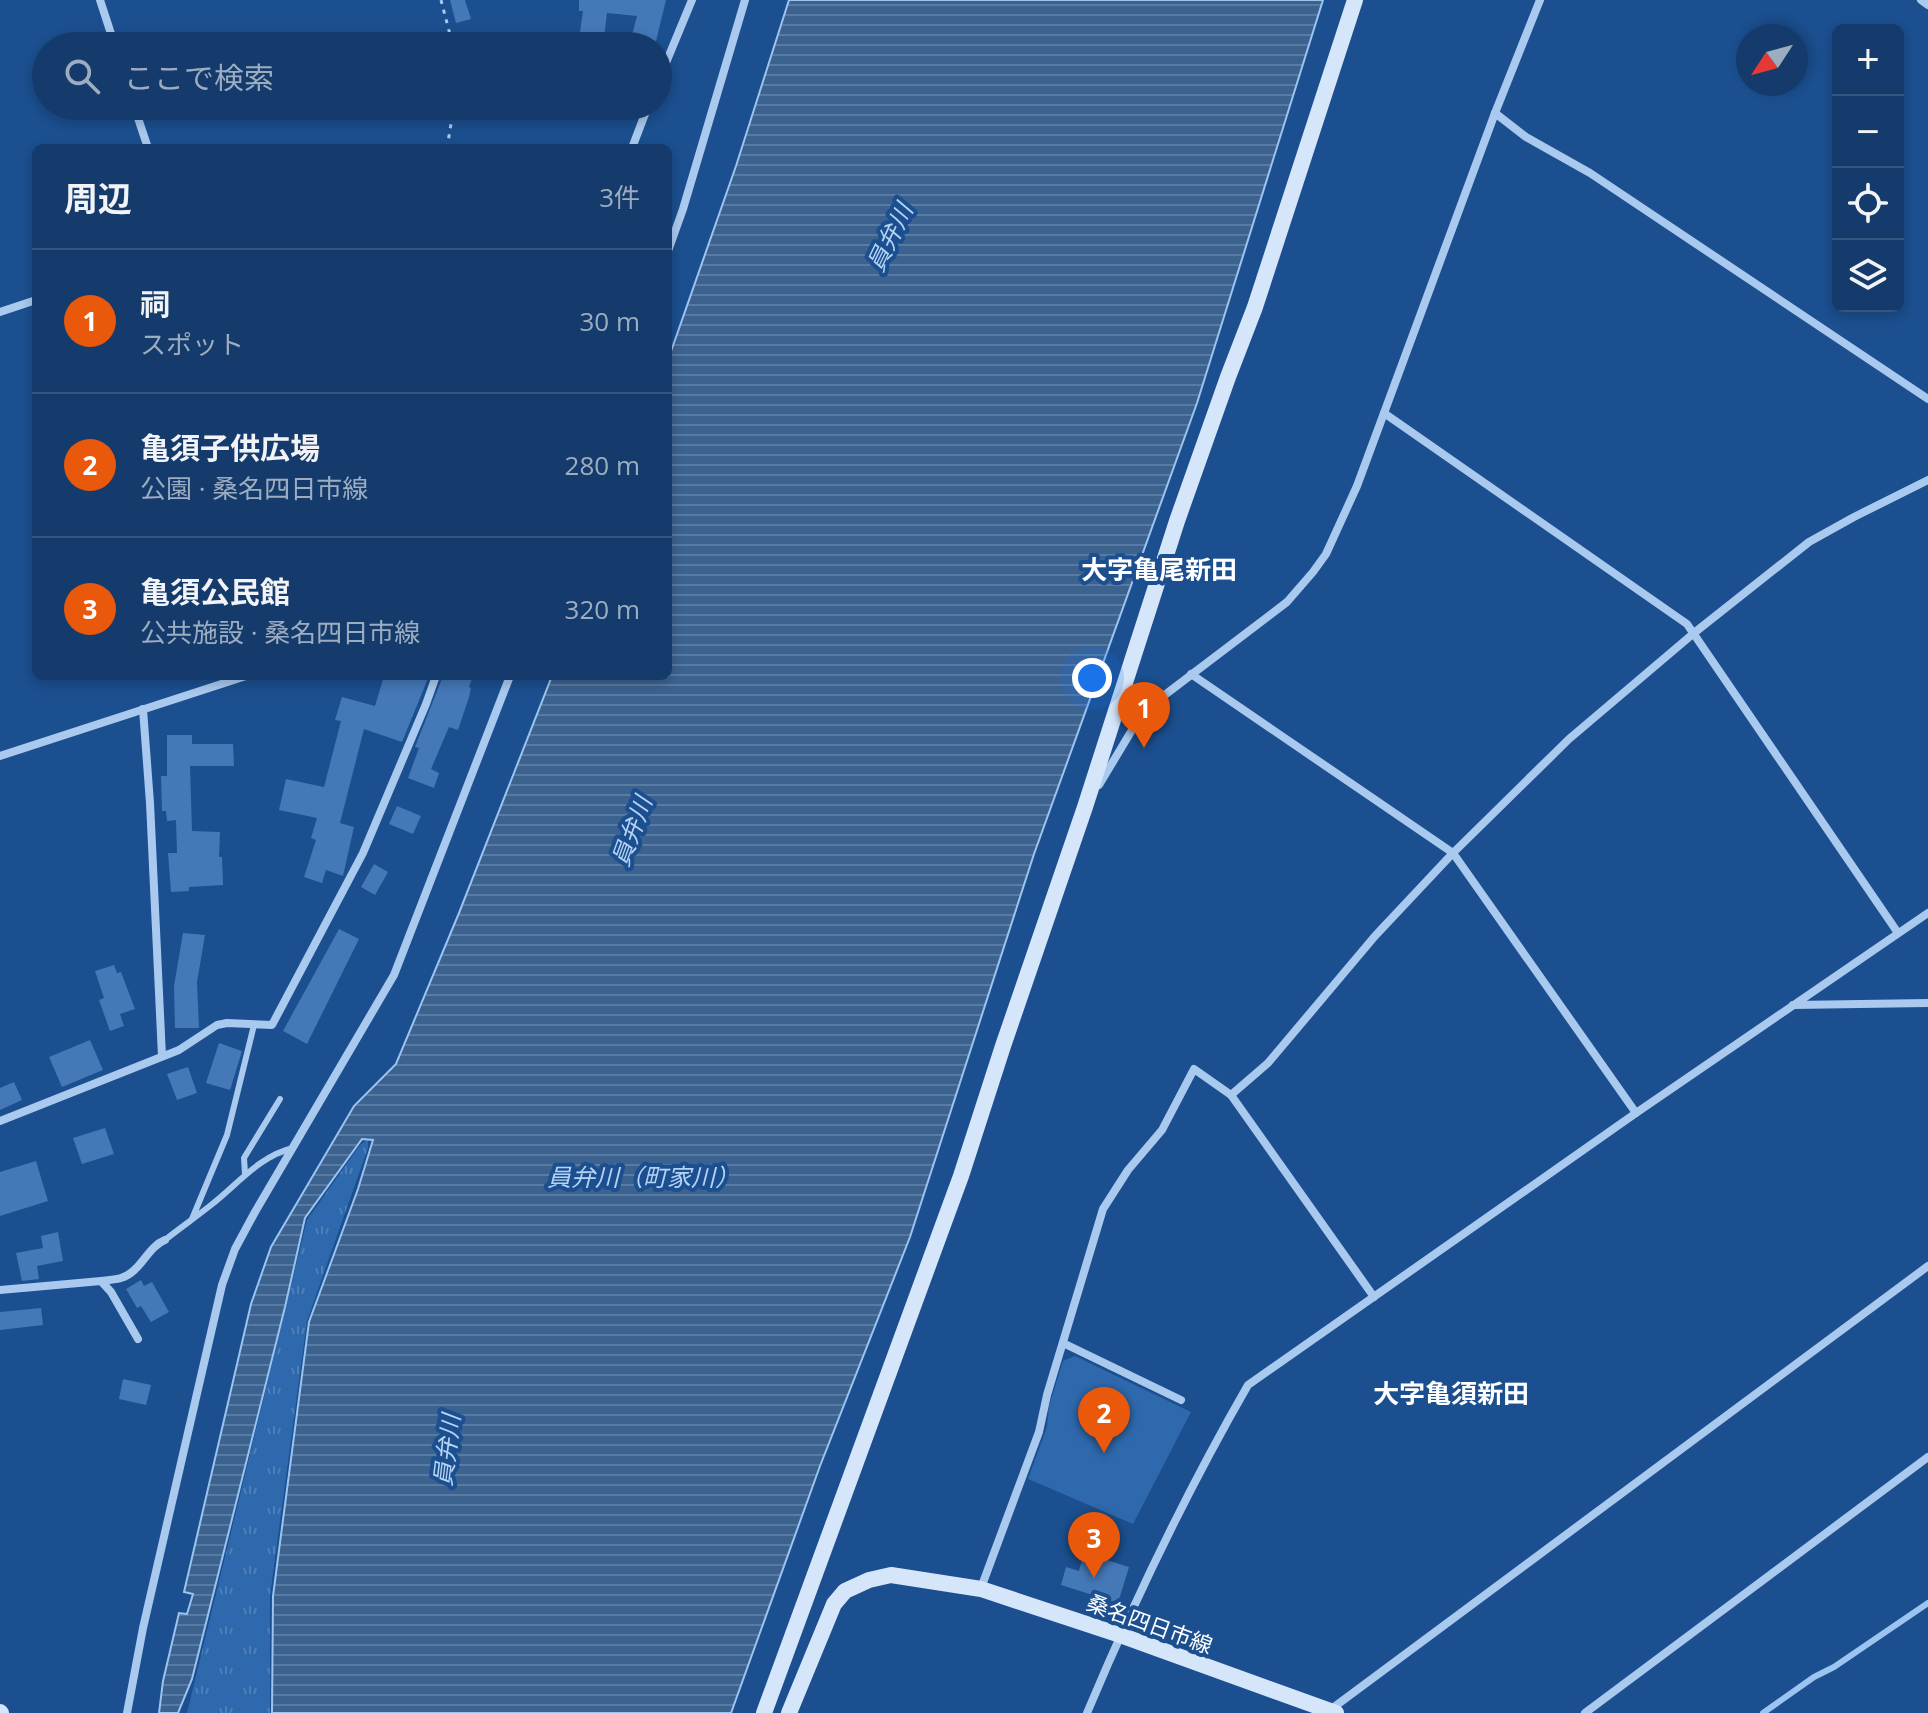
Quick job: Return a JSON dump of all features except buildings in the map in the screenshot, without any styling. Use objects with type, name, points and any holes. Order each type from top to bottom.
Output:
[{"type":"street","points":[[100,0],[110,32]]},
{"type":"street","points":[[672,48],[692,0]]},
{"type":"street","points":[[672,240],[745,0]]},
{"type":"street","points":[[764,1713],[961,1176],[1177,521],[1255,307],[1355,0]]},
{"type":"street","points":[[1085,807],[1147,705],[1287,602],[1326,554],[1357,486],[1540,0]]},
{"type":"street","points":[[1921,0],[1928,5]]},
{"type":"street","points":[[1495,113],[1526,137],[1590,173],[1928,399]]},
{"type":"street","points":[[139,120],[147,144]]},
{"type":"street","points":[[634,144],[643,120]]},
{"type":"street","points":[[0,312],[32,301]]},
{"type":"street","points":[[1384,413],[1687,624],[1898,933]]},
{"type":"street","points":[[1231,1095],[1268,1063],[1375,936],[1453,853],[1569,739],[1694,633],[1809,542],[1928,480]]},
{"type":"street","points":[[1191,674],[1453,853],[1636,1113]]},
{"type":"street","points":[[0,756],[234,680]]},
{"type":"street","points":[[0,1121],[179,1050],[217,1025],[272,1025],[369,839],[435,680]]},
{"type":"street","points":[[127,1713],[143,1628],[222,1285],[235,1249],[394,975],[508,680]]},
{"type":"street","points":[[143,709],[162,1056]]},
{"type":"street","points":[[1087,1713],[1120,1635],[1219,1436],[1248,1385],[1928,913]]},
{"type":"street","points":[[1793,1005],[1928,1003]]},
{"type":"street","points":[[981,1589],[1039,1432],[1047,1395],[1103,1209],[1128,1170],[1162,1130],[1194,1069],[1231,1095],[1374,1297]]},
{"type":"street","points":[[0,1290],[122,1278],[141,1263],[157,1243],[165,1240]]},
{"type":"street","points":[[1330,1712],[1928,1266]]},
{"type":"street","points":[[101,1281],[111,1292],[138,1339]]},
{"type":"street","points":[[1063,1343],[1181,1400]]},
{"type":"street","points":[[1585,1713],[1928,1457]]},
{"type":"street","name":"桑名四日市線","points":[[789,1713],[834,1604],[845,1591],[869,1580],[891,1575],[981,1589],[1120,1635],[1330,1712]]},
{"type":"lane","points":[[192,1219],[227,1135],[254,1025]]},
{"type":"lane","points":[[245,1174],[244,1158],[280,1099]]},
{"type":"lane","points":[[165,1240],[245,1174],[280,1151],[293,1148]]},
{"type":"path","points":[[441,0],[449,32]]},
{"type":"path","points":[[448,144],[452,120]]},
{"type":"green space","points":[[368,1139],[368,1148],[307,1321],[270,1596],[270,1713],[187,1713],[307,1220],[360,1145]]},
{"type":"green space","points":[[1075,1356],[1191,1412],[1133,1524],[1028,1479],[1047,1427],[1049,1406],[1063,1361]]},
{"type":"water","name":"員弁川（町家川）","points":[[789,0],[1323,0],[1197,403],[1034,854],[910,1237],[820,1466],[731,1713],[272,1713],[273,1596],[309,1322],[373,1140],[362,1139],[305,1218],[192,1679],[178,1713],[159,1713],[179,1613],[187,1614],[193,1594],[184,1592],[251,1304],[271,1247],[354,1106],[396,1064],[550,680],[672,680],[672,349],[736,166]]},
{"type":"waterway","points":[[1763,1713],[1928,1603]]},
{"type":"place","name":"祠","points":[[1144,748]]},
{"type":"place","name":"亀須子供広場","points":[[1104,1453]]},
{"type":"place","name":"亀須公民館","points":[[1094,1578]]},
{"type":"district","name":"大字亀尾新田","points":[[1159,569]]},
{"type":"district","name":"大字亀須新田","points":[[1451,1393]]},
{"type":"water label","name":"員弁川","points":[[889,237]]},
{"type":"water label","name":"員弁川","points":[[631,831]]},
{"type":"water label","name":"員弁川","points":[[446,1450]]}]
